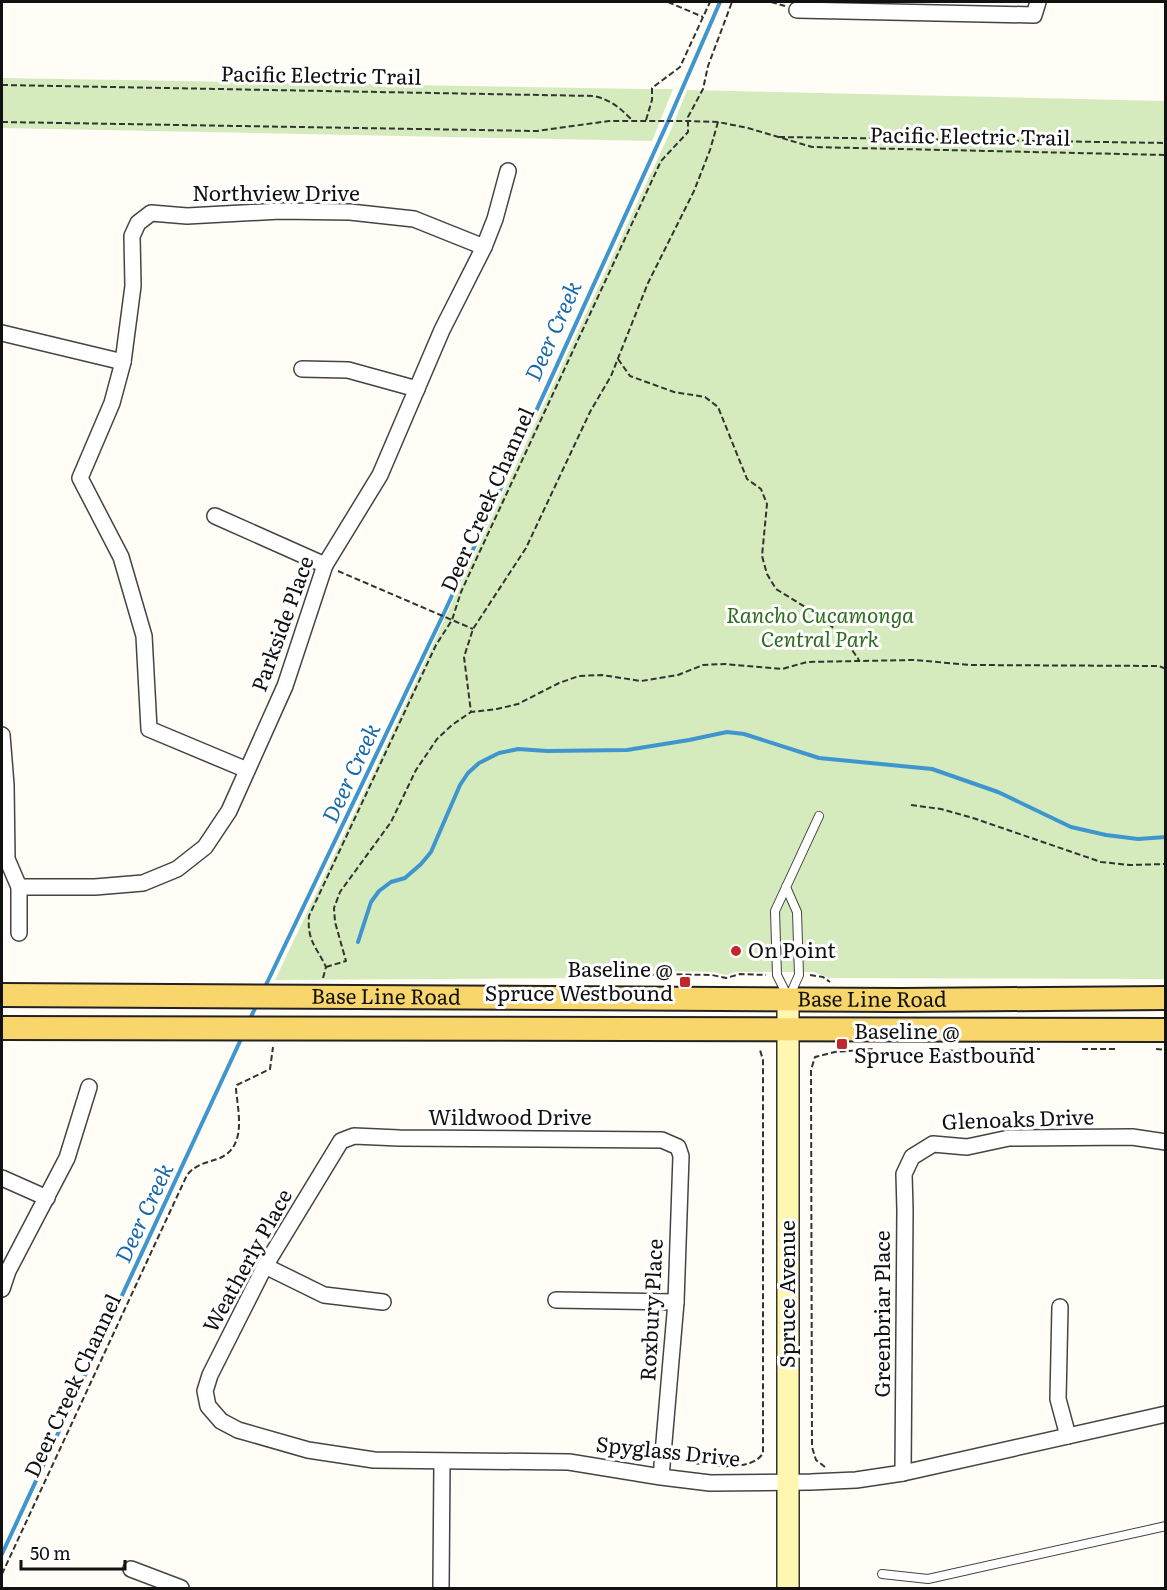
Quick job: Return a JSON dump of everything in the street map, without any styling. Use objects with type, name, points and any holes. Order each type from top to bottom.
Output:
[{"type":"main road","name":"Base Line Road","points":[[2,995],[788,999],[1166,998]]},
{"type":"main road","name":"Base Line Road","points":[[2,1028],[1166,1030]]},
{"type":"street","points":[[797,10],[1036,8]]},
{"type":"street","name":"Parkside Place","points":[[19,886],[95,887],[143,883],[177,869],[205,847],[229,811],[285,686],[325,565],[380,475],[442,330],[484,248],[495,219],[508,171]]},
{"type":"street","name":"Northview Drive","points":[[123,362],[133,286],[132,236],[138,223],[151,213],[187,216],[280,211],[351,212],[414,219],[484,248]]},
{"type":"street","points":[[2,333],[123,362],[112,403],[80,478],[122,557],[144,636],[149,729],[247,770]]},
{"type":"street","points":[[302,369],[348,370],[417,389]]},
{"type":"street","points":[[215,516],[325,565]]},
{"type":"street","points":[[2,735],[7,859],[19,886],[19,933]]},
{"type":"street","name":"Spruce Avenue","points":[[788,999],[788,1588]]},
{"type":"street","points":[[2,1289],[8,1271],[67,1158],[89,1087]]},
{"type":"street","name":"Wildwood Drive","points":[[341,1141],[354,1136],[662,1140],[678,1147]]},
{"type":"street","name":"Glenoaks Drive","points":[[912,1157],[933,1144],[967,1147],[1009,1138],[1132,1137],[1166,1143]]},
{"type":"street","name":"Weatherly Place","points":[[208,1406],[205,1391],[210,1375],[265,1266],[341,1141]]},
{"type":"street","name":"Roxbury Place","points":[[661,1477],[676,1302],[681,1156],[678,1147]]},
{"type":"street","name":"Greenbriar Place","points":[[903,1473],[904,1174],[912,1157]]},
{"type":"street","points":[[2,1178],[47,1198]]},
{"type":"street","points":[[265,1266],[324,1294],[383,1302]]},
{"type":"street","points":[[556,1300],[676,1302]]},
{"type":"street","points":[[1060,1307],[1058,1399],[1068,1436]]},
{"type":"street","name":"Spyglass Drive","points":[[208,1406],[221,1421],[238,1430],[308,1450],[374,1460],[556,1461],[710,1482],[856,1480],[903,1473],[1166,1414]]},
{"type":"street","points":[[441,1588],[442,1462]]},
{"type":"street","points":[[131,1569],[180,1588]]},
{"type":"lane","points":[[788,999],[777,975],[775,911],[819,816]]},
{"type":"lane","points":[[786,887],[797,912],[799,975],[788,999]]},
{"type":"lane","points":[[882,1574],[928,1579],[1166,1526]]},
{"type":"path","points":[[668,2],[703,17]]},
{"type":"path","points":[[646,120],[652,100],[652,88],[680,68],[710,2]]},
{"type":"path","name":"Deer Creek Channel","points":[[326,967],[312,944],[308,927],[309,916],[436,645],[452,620],[460,592],[661,161],[686,137],[689,114],[703,89],[708,66],[732,2]]},
{"type":"path","name":"Pacific Electric Trail","points":[[2,85],[594,96],[617,104],[632,120]]},
{"type":"path","name":"Pacific Electric Trail","points":[[2,122],[537,131],[609,121],[656,120],[718,122],[748,128],[812,147],[841,149],[1166,155]]},
{"type":"path","points":[[471,712],[464,657],[473,629],[526,548],[590,412],[611,376],[648,283],[694,191],[718,122]]},
{"type":"path","name":"Pacific Electric Trail","points":[[776,137],[1166,143]]},
{"type":"path","points":[[618,359],[630,376],[674,392],[705,397],[718,406],[747,479],[761,489],[767,504],[762,556],[767,573],[776,589],[810,610],[843,637],[860,661]]},
{"type":"path","points":[[325,565],[473,629]]},
{"type":"path","points":[[323,981],[326,967],[346,961],[335,922],[334,908],[340,892],[391,822],[416,770],[437,739],[471,712],[518,704],[579,676],[602,675],[641,681],[678,675],[704,665],[725,664],[782,669],[807,662],[913,660],[972,665],[1159,666],[1166,669]]},
{"type":"path","points":[[911,805],[941,809],[973,818],[1101,862],[1130,865],[1166,864]]},
{"type":"path","points":[[815,975],[830,982]]},
{"type":"path","name":"Deer Creek Channel","points":[[2,1574],[188,1175],[199,1165],[220,1158],[234,1145],[239,1128],[237,1085],[270,1069],[273,1047]]},
{"type":"path","points":[[827,1468],[816,1460],[812,1447],[811,1070],[815,1057],[825,1053],[880,1048]]},
{"type":"path","points":[[927,1048],[962,1051],[981,1048]]},
{"type":"path","points":[[1009,1049],[1044,1049]]},
{"type":"path","points":[[1080,1049],[1102,1051],[1118,1049]]},
{"type":"path","points":[[1154,1049],[1166,1050]]},
{"type":"path","points":[[687,1462],[745,1465],[755,1463],[763,1453],[763,1060],[760,1050]]},
{"type":"green space","points":[[2,78],[673,89],[652,141],[2,128]]},
{"type":"green space","name":"Rancho Cucamonga Central Park","points":[[687,90],[1165,101],[1165,979],[829,978],[814,972],[735,972],[726,975],[713,972],[659,971],[609,978],[275,980],[378,763],[671,130]]},
{"type":"waterway","name":"Deer Creek","points":[[264,989],[444,613],[666,126],[720,2]]},
{"type":"waterway","points":[[358,942],[371,902],[379,891],[391,882],[405,878],[431,852],[460,785],[468,773],[479,763],[499,753],[518,749],[627,750],[727,732],[744,734],[819,758],[932,769],[998,792],[1071,827],[1138,839],[1166,837]]},
{"type":"waterway","name":"Deer Creek","points":[[250,1019],[257,1004]]},
{"type":"waterway","name":"Deer Creek","points":[[2,1554],[242,1037]]},
{"type":"place","name":"On Point","points":[[736,951]]},
{"type":"place","name":"Baseline @ Spruce Westbound","points":[[685,982]]},
{"type":"place","name":"Baseline @ Spruce Eastbound","points":[[842,1044]]}]
